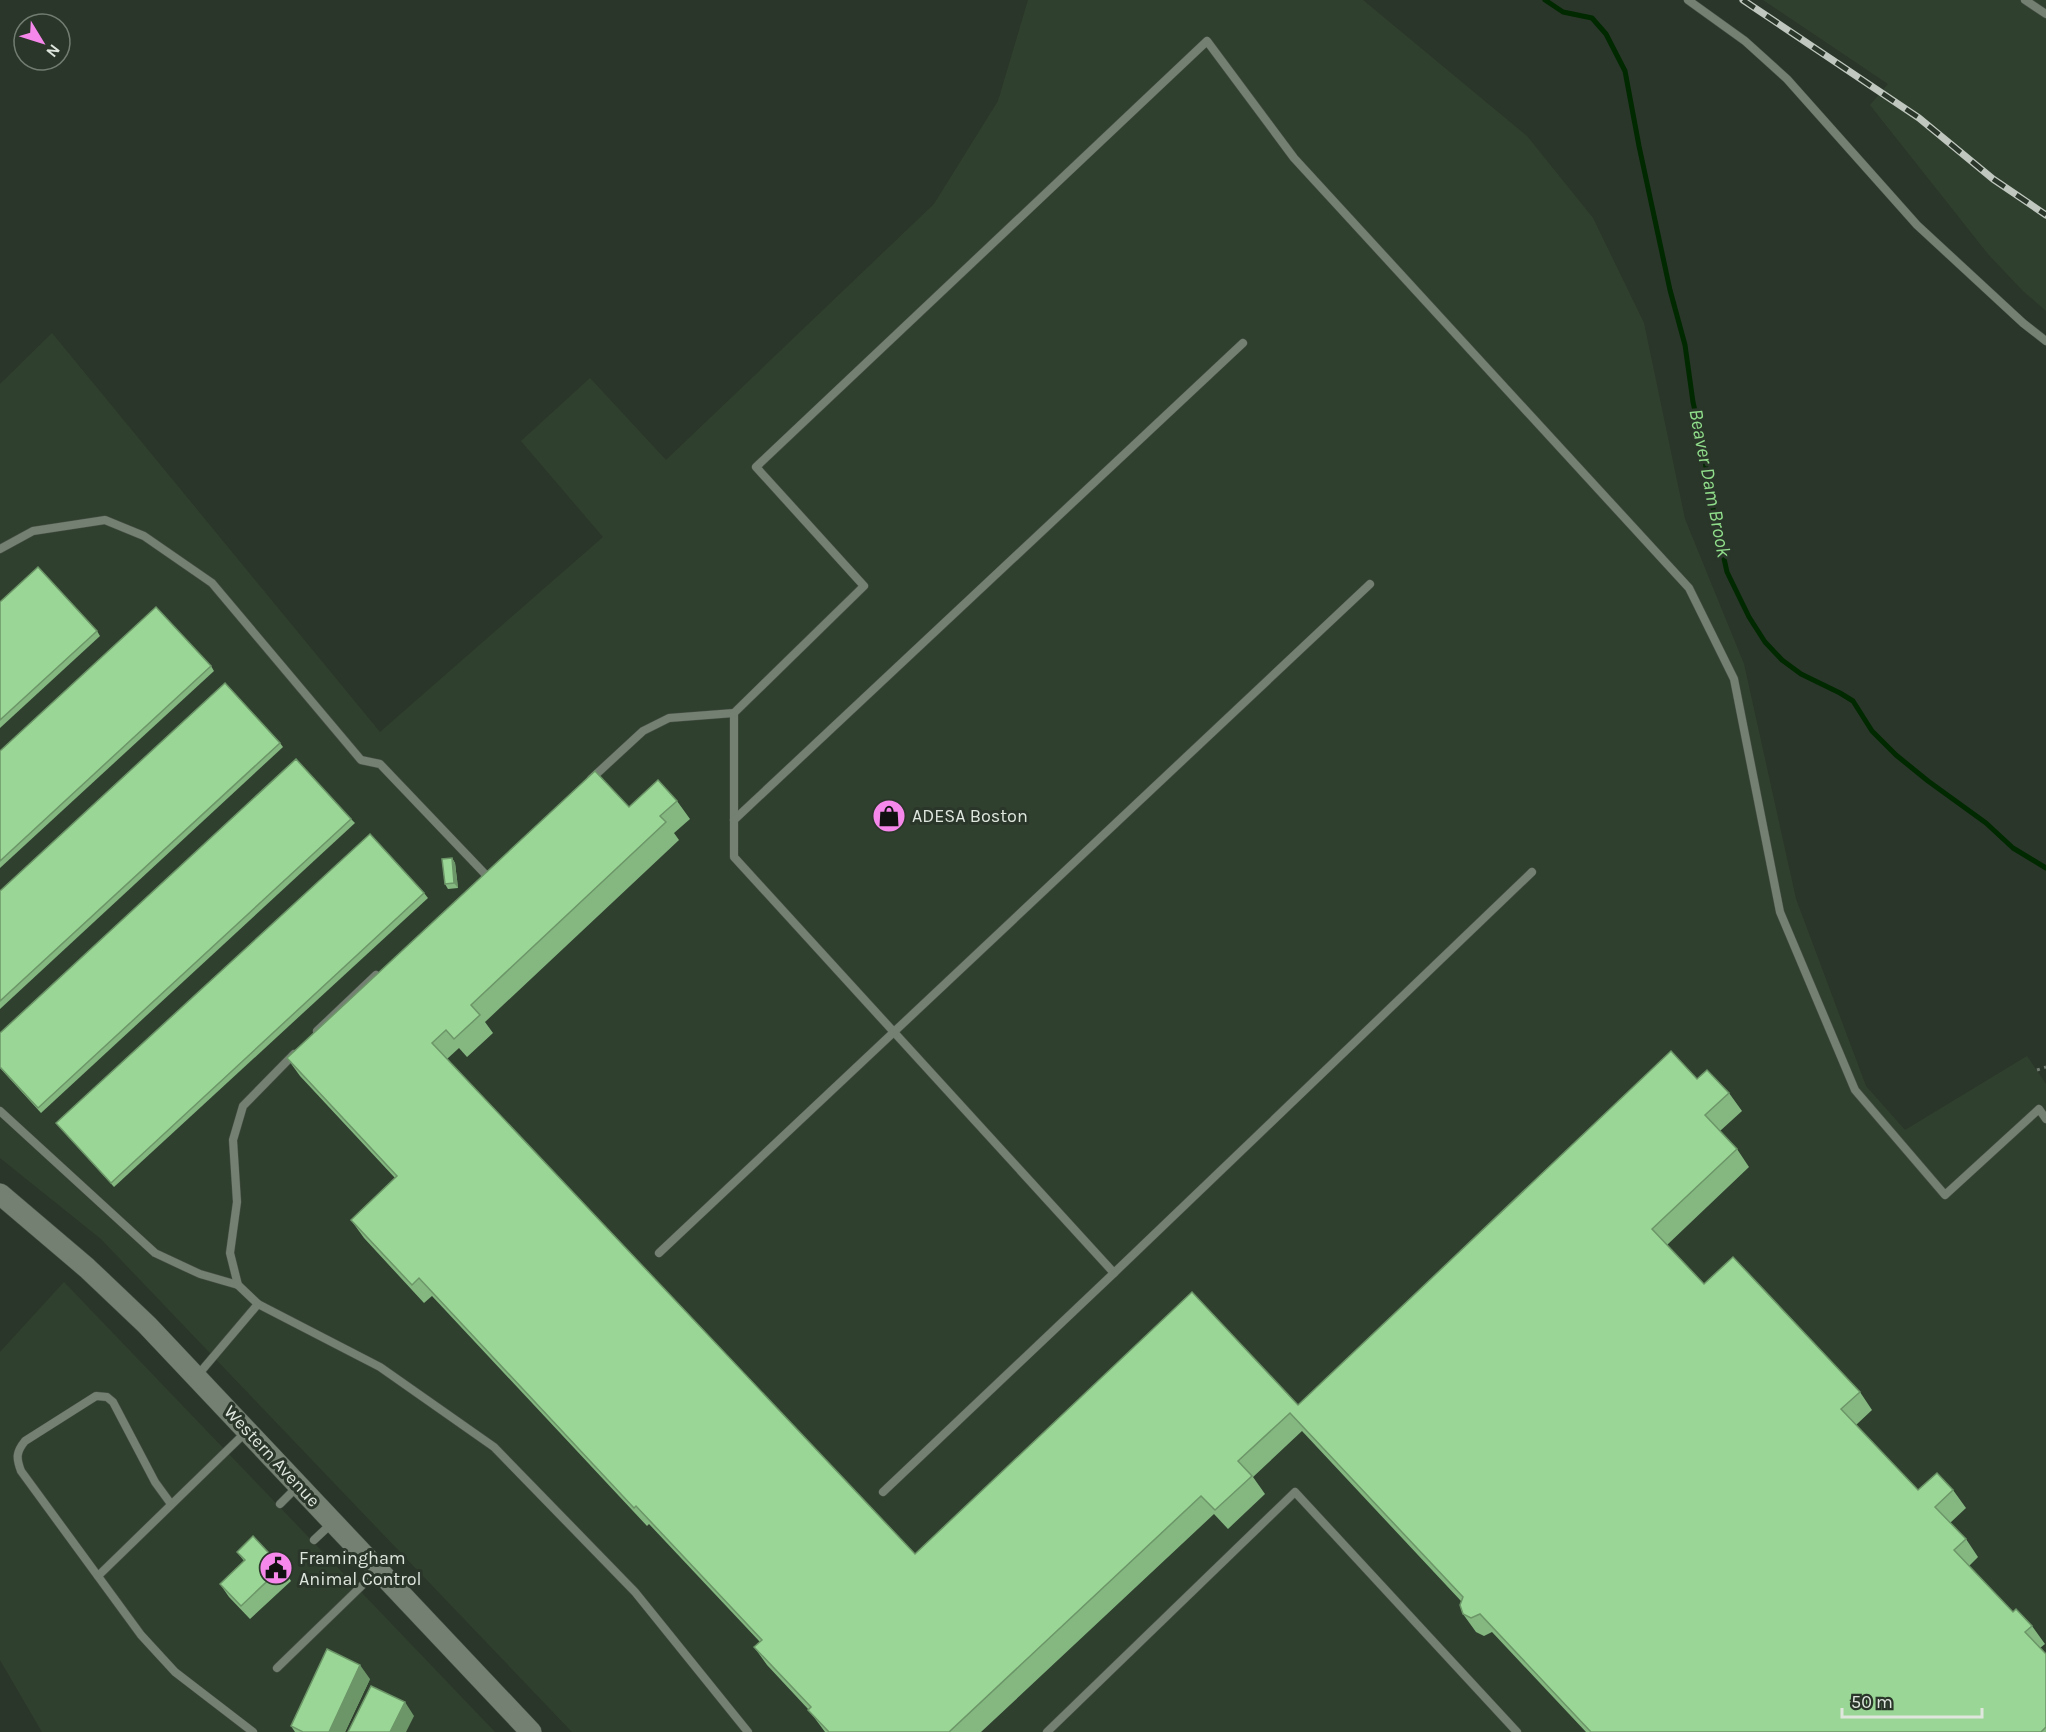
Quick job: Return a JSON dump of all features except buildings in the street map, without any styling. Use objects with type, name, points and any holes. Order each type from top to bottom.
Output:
[{"type":"street","name":"Western Avenue","points":[[0,1194],[104,1284],[197,1376],[531,1732]]},
{"type":"lane","points":[[1688,0],[1745,41],[1787,79],[1917,225],[2023,323],[2046,341]]},
{"type":"lane","points":[[2025,0],[2046,14]]},
{"type":"lane","points":[[580,788],[643,731],[669,718],[734,713],[864,586],[756,467],[1207,40],[1294,158],[1689,588],[1734,679],[1780,912],[1855,1090],[1945,1195],[2039,1108],[2046,1119]]},
{"type":"lane","points":[[734,820],[1243,343]]},
{"type":"lane","points":[[0,549],[33,531],[105,520],[144,536],[212,583],[362,760],[381,764],[486,875]]},
{"type":"lane","points":[[659,1253],[1370,584]]},
{"type":"lane","points":[[734,713],[734,857],[1114,1273]]},
{"type":"lane","points":[[477,883],[494,867]]},
{"type":"lane","points":[[883,1492],[1532,872]]},
{"type":"lane","points":[[312,1036],[385,967]]},
{"type":"lane","points":[[238,1286],[230,1252],[237,1202],[233,1140],[243,1106],[297,1051]]},
{"type":"lane","points":[[0,1111],[155,1253],[200,1274],[238,1286],[258,1304],[380,1367],[494,1447],[635,1592],[748,1732]]},
{"type":"lane","points":[[197,1376],[258,1304]]},
{"type":"lane","points":[[171,1504],[155,1482],[113,1402],[107,1397],[96,1396],[25,1442],[18,1450],[16,1458],[21,1471],[141,1635],[175,1672],[253,1732]]},
{"type":"lane","points":[[98,1576],[247,1431]]},
{"type":"lane","points":[[280,1504],[299,1485]]},
{"type":"lane","points":[[1047,1732],[1295,1492],[1517,1732]]},
{"type":"lane","points":[[314,1540],[333,1522]]},
{"type":"lane","points":[[277,1668],[378,1569]]},
{"type":"path","points":[[2037,1070],[2046,1067]]},
{"type":"shaded area","name":"ADESA Boston","points":[[1028,0],[1363,0],[1527,136],[1593,218],[1644,323],[1685,519],[1744,664],[1796,899],[1866,1086],[1905,1130],[2027,1056],[2046,1084],[2046,1732],[572,1732],[101,1239],[0,1158],[0,384],[52,333],[380,732],[603,537],[521,441],[590,378],[666,460],[934,204],[998,101]]},
{"type":"shaded area","points":[[1763,0],[2046,0],[2046,311],[2023,291],[1988,254],[1870,105],[1888,84]]},
{"type":"shaded area","points":[[64,1282],[495,1732],[42,1732],[0,1660],[0,1352]]},
{"type":"waterway","name":"Beaver Dam Brook","points":[[1545,0],[1563,12],[1592,18],[1606,34],[1625,71],[1670,290],[1685,345],[1693,402],[1705,457],[1707,481],[1727,572],[1749,617],[1765,642],[1782,660],[1801,674],[1853,701],[1872,731],[1896,755],[1986,823],[2013,848],[2046,868]]},
{"type":"railway","points":[[1743,0],[1919,118],[1993,179],[2046,215]]},
{"type":"place","name":"ADESA Boston","points":[[889,816]]},
{"type":"place","name":"Framingham Animal Control","points":[[276,1568]]}]
